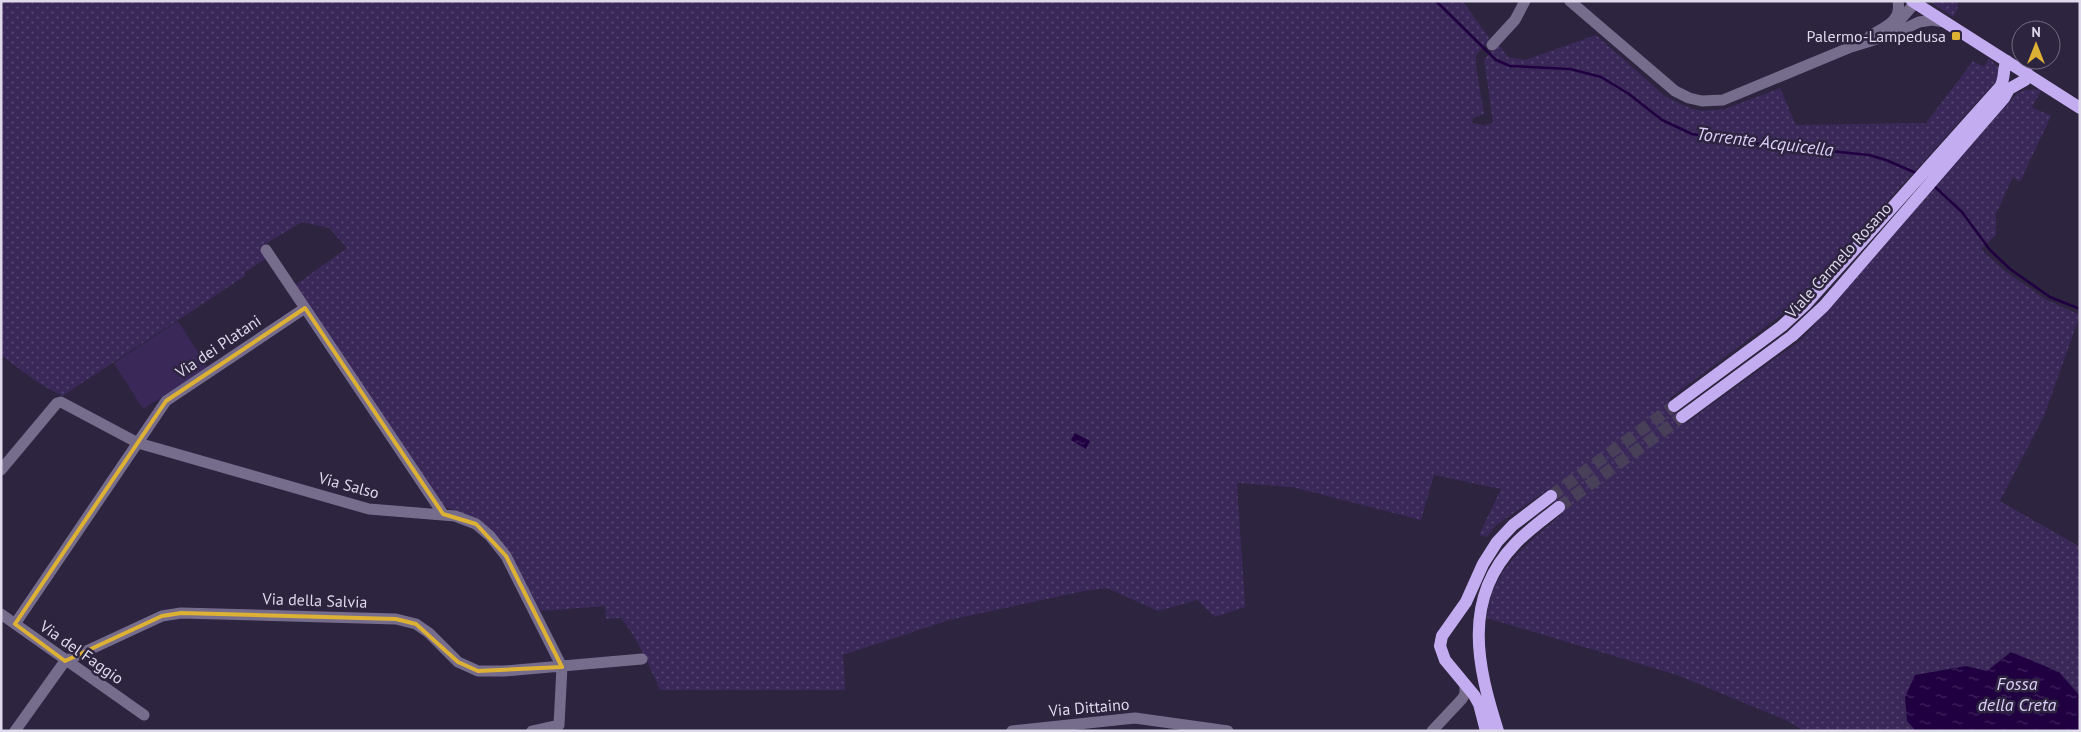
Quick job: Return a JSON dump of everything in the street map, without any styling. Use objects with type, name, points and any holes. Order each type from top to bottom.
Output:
[{"type":"main road","points":[[1916,4],[2080,108]]},
{"type":"main road","points":[[1916,190],[2000,87],[2004,80],[2007,61]]},
{"type":"main road","points":[[2004,98],[2009,89],[2025,80],[2028,74]]},
{"type":"main road","points":[[1938,165],[2004,98],[2023,86],[2043,84]]},
{"type":"main road","name":"Viale Carmelo Rosano","points":[[1674,406],[1796,314],[1916,190]]},
{"type":"main road","name":"Viale Carmelo Rosano","points":[[1682,417],[1804,326],[1824,306],[1916,190]]},
{"type":"main road","points":[[1486,731],[1478,704],[1445,660],[1440,646],[1442,636],[1466,602],[1483,564],[1497,542],[1513,525],[1551,496]]},
{"type":"main road","points":[[1498,731],[1482,675],[1478,636],[1484,597],[1493,574],[1507,552],[1523,536],[1559,507]]},
{"type":"street","points":[[1492,44],[1515,20],[1525,1]]},
{"type":"street","points":[[1570,1],[1675,92],[1688,98],[1702,101],[1723,100],[1735,96],[1851,47],[1894,34],[1924,21],[1945,22]]},
{"type":"street","points":[[1851,47],[1894,21],[1899,8],[1898,1]]},
{"type":"street","points":[[1883,36],[1912,20],[1916,4]]},
{"type":"street","points":[[1865,39],[1896,25],[1916,4]]},
{"type":"street","points":[[266,250],[443,514]]},
{"type":"street","name":"Via dei Platani","points":[[15,624],[157,412],[172,396],[305,308]]},
{"type":"street","name":"Via Salso","points":[[1,470],[61,402],[138,443],[369,509],[455,516],[476,524],[500,547],[562,667]]},
{"type":"street","name":"Via della Salvia","points":[[15,731],[65,661],[162,616],[181,613],[396,619],[416,624],[429,633],[458,662],[478,671],[562,667],[642,659]]},
{"type":"street","name":"Via del Faggio","points":[[1,614],[144,715]]},
{"type":"street","points":[[532,731],[560,726],[562,667]]},
{"type":"street","points":[[1432,731],[1462,699],[1465,694],[1465,685]]},
{"type":"street","name":"Via Dittaino","points":[[1012,730],[1063,728],[1135,718],[1228,731]]},
{"type":"highlighted area","points":[[305,308],[443,514],[476,524],[506,556],[562,667],[478,671],[458,662],[416,624],[396,619],[181,613],[162,616],[65,661],[15,624],[166,401]]},
{"type":"shaded area","points":[[1,1],[1463,1],[1489,38],[1476,55],[1484,114],[1473,118],[1472,123],[1484,125],[1493,123],[1484,59],[1499,45],[1508,57],[1525,60],[1596,35],[1666,97],[1692,109],[1702,111],[1725,109],[1780,88],[1796,125],[1926,123],[1973,61],[1984,67],[1989,58],[1999,68],[1998,79],[1793,306],[1669,399],[1686,423],[1802,339],[2016,94],[2025,90],[2042,89],[2032,107],[2051,116],[2020,182],[2013,177],[1996,214],[1996,235],[1981,249],[2004,270],[2045,299],[2080,315],[2044,416],[2000,501],[2080,547],[2080,731],[1804,731],[1788,721],[1677,675],[1487,618],[1490,600],[1504,570],[1526,546],[1563,513],[1546,491],[1495,526],[1487,537],[1479,535],[1501,489],[1434,475],[1421,520],[1292,487],[1237,483],[1245,607],[1215,617],[1197,600],[1158,611],[1107,588],[1084,591],[949,620],[843,655],[845,690],[660,690],[638,643],[621,618],[606,619],[605,606],[541,611],[501,540],[478,519],[444,506],[294,286],[347,248],[329,228],[302,222],[260,247],[267,258],[245,272],[245,276],[62,396],[37,382],[1,355]]},
{"type":"shaded area","points":[[1929,1],[1958,1],[1957,11],[1953,17]]},
{"type":"shaded area","points":[[178,321],[208,368],[143,409],[114,363]]},
{"type":"water","points":[[1075,433],[1090,441],[1086,449],[1071,440]]},
{"type":"water","name":"Fossa della Creta","points":[[2011,652],[2059,672],[2080,696],[2080,731],[1916,731],[1907,721],[1905,697],[1915,675],[1966,666],[1987,671]]},
{"type":"waterway","name":"Torrente Acquicella","points":[[1436,1],[1496,60],[1510,66],[1570,69],[1601,77],[1629,94],[1662,120],[1692,134],[1731,141],[1869,155],[1916,173]]},
{"type":"waterway","name":"Torrente Acquicella","points":[[1933,185],[1962,212],[1990,250],[2010,269],[2050,297],[2080,309]]},
{"type":"tunnel","points":[[1551,496],[1674,406]]},
{"type":"tunnel","points":[[1559,507],[1682,417]]},
{"type":"place","name":"Palermo-Lampedusa","points":[[1956,36]]}]
